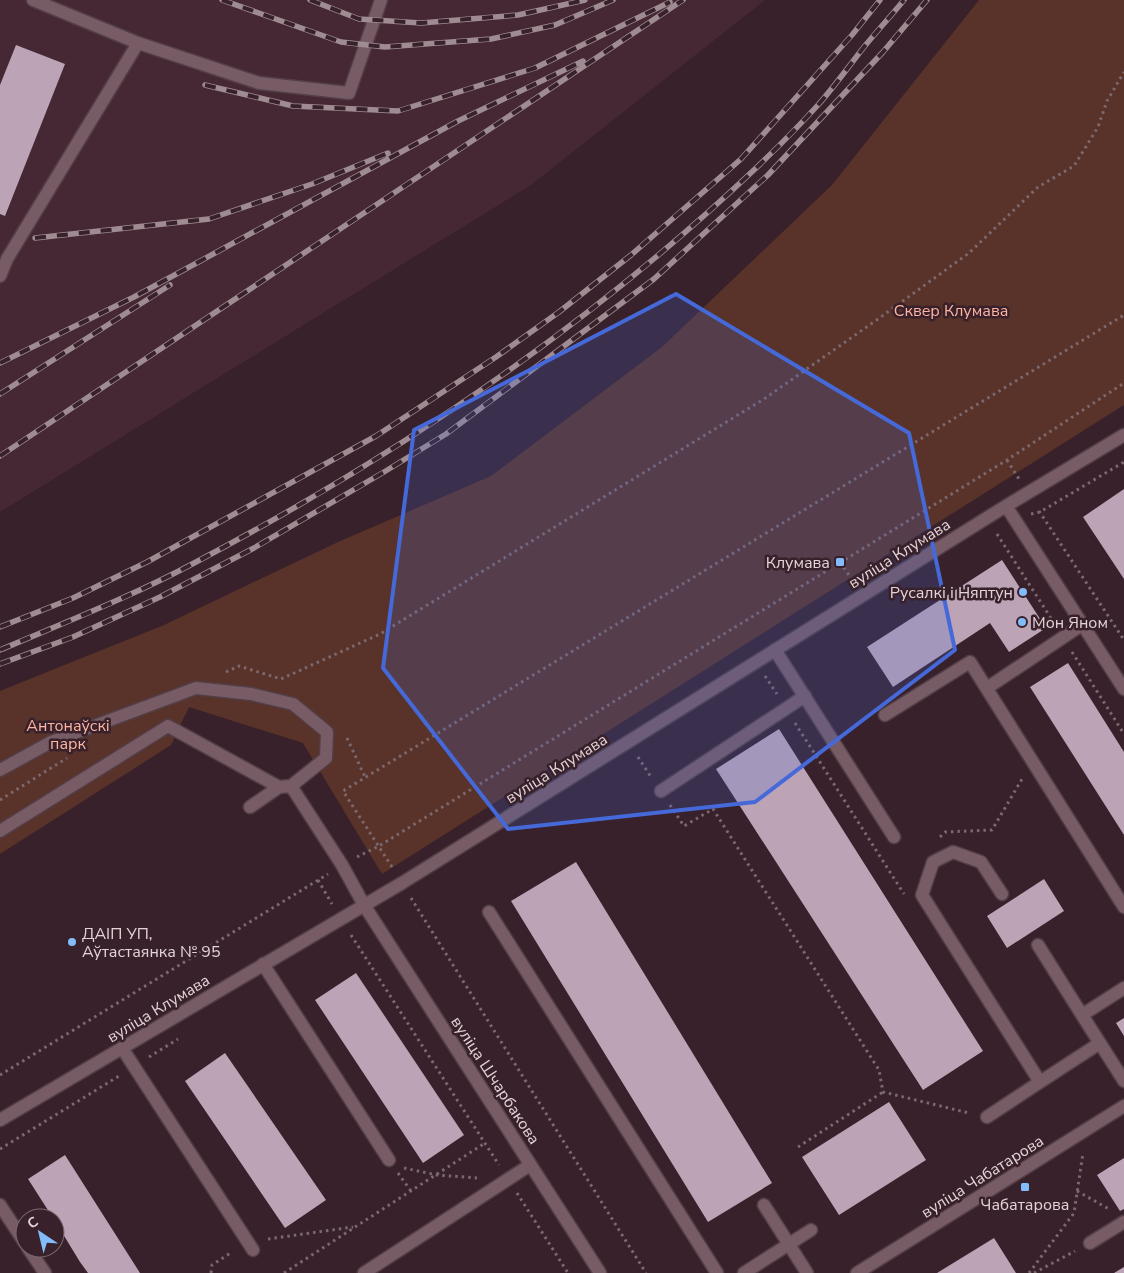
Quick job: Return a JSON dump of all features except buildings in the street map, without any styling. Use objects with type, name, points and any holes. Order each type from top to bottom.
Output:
[{"type":"street","points":[[32,0],[138,44],[259,83],[349,93],[381,0]]},
{"type":"street","points":[[0,276],[4,257],[138,44]]},
{"type":"street","name":"вуліца Клумава","points":[[0,1120],[402,883],[1028,492],[1124,435]]},
{"type":"street","points":[[1006,506],[1124,689]]},
{"type":"street","points":[[987,688],[1083,624]]},
{"type":"street","points":[[776,650],[894,837]]},
{"type":"street","points":[[885,716],[970,662],[1124,906]]},
{"type":"street","points":[[0,770],[51,742],[196,688],[251,694],[292,704],[327,732],[326,758],[250,807]]},
{"type":"street","points":[[660,791],[805,696]]},
{"type":"street","points":[[0,831],[168,726],[285,786]]},
{"type":"street","name":"вуліца Шчарбакова","points":[[285,786],[342,865],[364,905],[600,1273]]},
{"type":"street","points":[[1002,894],[981,862],[953,852],[932,862],[922,896],[1040,1082]]},
{"type":"street","points":[[489,912],[717,1273]]},
{"type":"street","points":[[1038,944],[1124,1081]]},
{"type":"street","points":[[264,964],[389,1160]]},
{"type":"street","points":[[1082,1015],[1124,988]]},
{"type":"street","points":[[987,1117],[1100,1044]]},
{"type":"street","points":[[122,1048],[251,1246]]},
{"type":"street","name":"вуліца Чабатарова","points":[[857,1273],[1124,1106]]},
{"type":"street","points":[[364,1273],[530,1165]]},
{"type":"street","points":[[0,1205],[15,1228]]},
{"type":"street","points":[[764,1205],[807,1273]]},
{"type":"street","points":[[1090,1243],[1120,1217]]},
{"type":"street","points":[[744,1273],[810,1230]]},
{"type":"street","points":[[35,1258],[45,1273]]},
{"type":"path","points":[[222,673],[239,666],[281,679],[380,634],[764,399],[969,253],[1038,187],[1074,166],[1098,127],[1107,102],[1124,72]]},
{"type":"path","points":[[646,1273],[343,791],[1124,315]]},
{"type":"path","points":[[0,1075],[342,865],[379,846],[1007,460],[1124,383]]},
{"type":"path","points":[[1007,460],[1124,640]]},
{"type":"path","points":[[764,674],[906,898]]},
{"type":"path","points":[[0,800],[72,754]]},
{"type":"path","points":[[636,754],[684,826],[714,809],[879,1070],[883,1092]]},
{"type":"path","points":[[939,838],[944,832],[992,830],[1033,760]]},
{"type":"path","points":[[318,880],[341,919],[568,1273]]},
{"type":"path","points":[[901,890],[906,882]]},
{"type":"path","points":[[798,1146],[883,1092],[987,1117]]},
{"type":"path","points":[[284,1273],[485,1143]]},
{"type":"path","points":[[1029,1273],[1074,1213],[1084,1150]]},
{"type":"path","points":[[402,1168],[437,1174],[508,1180]]},
{"type":"path","points":[[1077,1190],[1120,1217]]},
{"type":"path","points":[[251,1246],[356,1226]]},
{"type":"path","points":[[1034,1273],[1090,1243]]},
{"type":"path","points":[[211,1273],[212,1265],[233,1252]]},
{"type":"highlighted area","points":[[676,294],[909,433],[955,650],[755,802],[508,829],[383,668],[414,430]]},
{"type":"shaded area","points":[[0,0],[765,0],[531,185],[0,512]]},
{"type":"green space","name":"Сквер Клумава","points":[[979,0],[1124,0],[1124,405],[382,874],[303,743],[189,707],[171,745],[0,854],[0,691],[164,625],[338,542],[491,476],[662,347],[832,185]]},
{"type":"railway","points":[[222,0],[341,42],[385,47],[491,39],[555,25],[613,0]]},
{"type":"railway","points":[[310,0],[359,19],[421,23],[518,15],[585,0]]},
{"type":"railway","points":[[0,456],[683,0]]},
{"type":"railway","points":[[0,627],[73,598],[147,562],[376,436],[496,357],[559,312],[631,255],[741,159],[852,35],[880,0]]},
{"type":"railway","points":[[0,650],[124,597],[196,562],[345,478],[489,385],[626,282],[692,227],[755,169],[818,105],[904,0]]},
{"type":"railway","points":[[0,664],[73,637],[160,597],[254,548],[446,434],[654,279],[768,175],[883,52],[927,0]]},
{"type":"railway","points":[[205,85],[293,106],[398,111],[535,68],[670,2]]},
{"type":"railway","points":[[0,363],[134,297],[458,121],[583,61]]},
{"type":"railway","points":[[35,238],[209,219],[312,184],[388,153]]},
{"type":"railway","points":[[0,394],[170,285]]},
{"type":"place","name":"Клумава","points":[[840,562]]},
{"type":"place","name":"Русалкі і Няптун","points":[[1023,592]]},
{"type":"place","name":"Мон Яном","points":[[1022,622]]},
{"type":"place","name":"ДАІП УП, Аўтастаянка № 95","points":[[72,942]]},
{"type":"place","name":"Чабатарова","points":[[1025,1187]]},
{"type":"park label","name":"Антонаўскі парк","points":[[68,734]]}]
